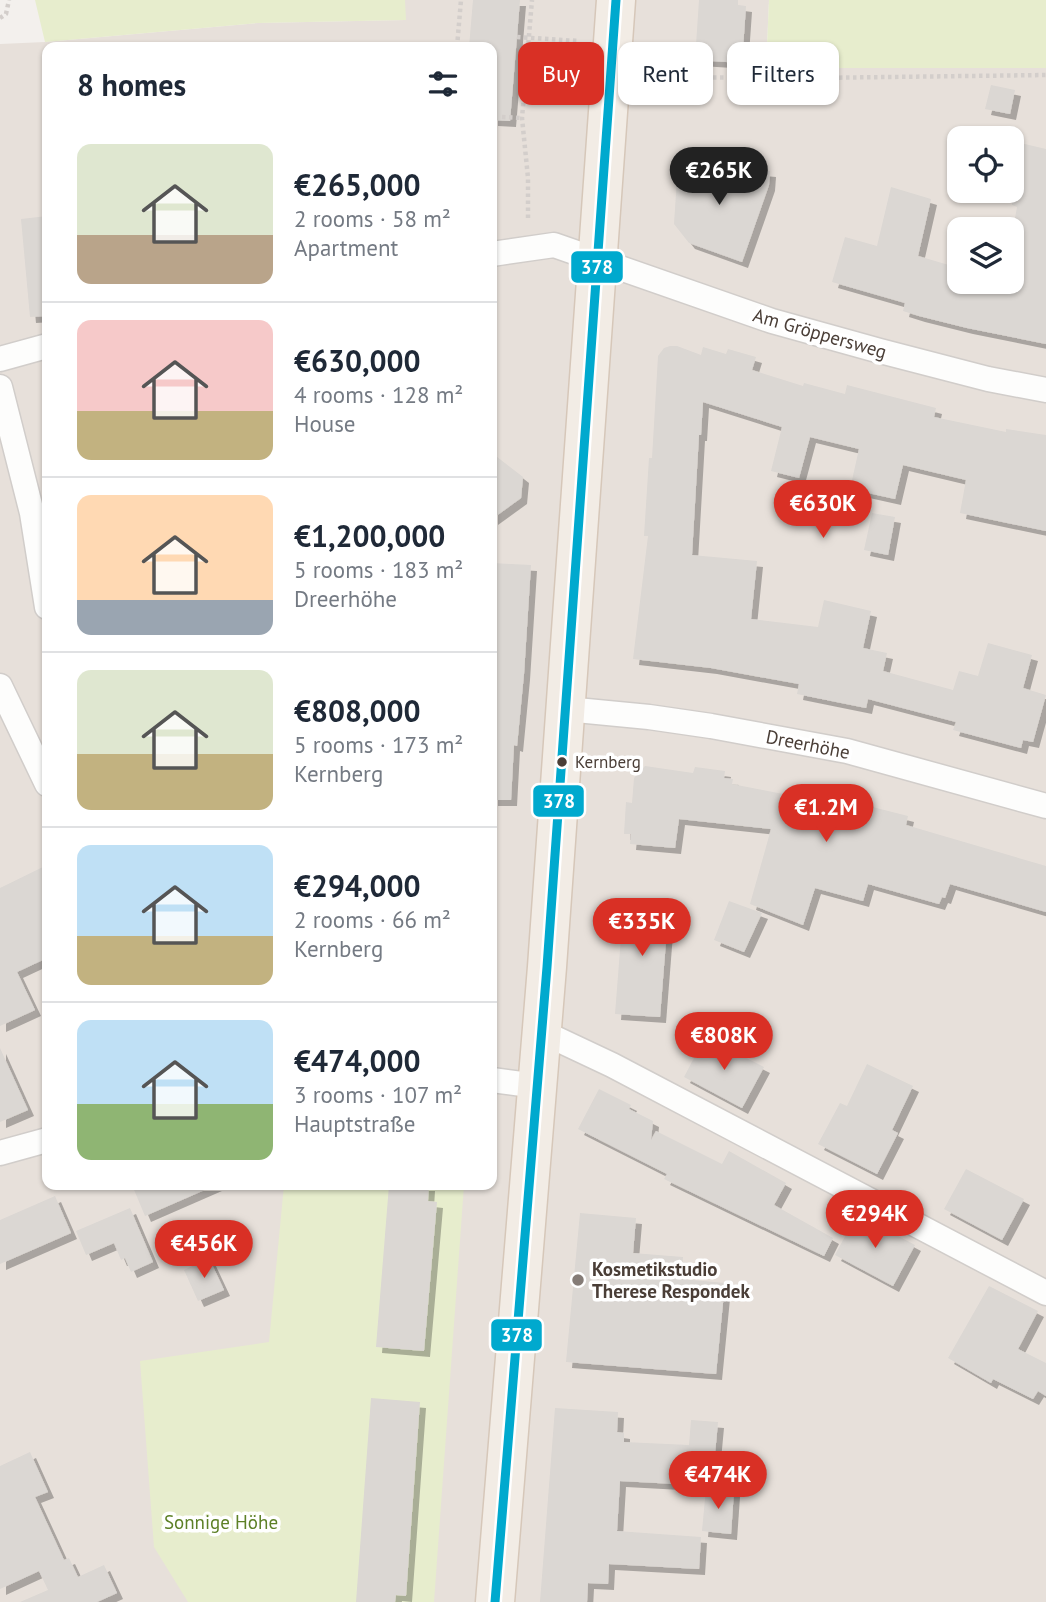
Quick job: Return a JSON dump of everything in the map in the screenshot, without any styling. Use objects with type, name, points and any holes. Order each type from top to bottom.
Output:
[{"type":"main road","points":[[495,1602],[542,1032],[613,39]]},
{"type":"street","name":"Am Gröppersweg","points":[[497,253],[554,245],[772,321],[988,379],[1046,390]]},
{"type":"street","points":[[0,359],[42,347]]},
{"type":"street","points":[[0,387],[32,513],[42,576]]},
{"type":"street","points":[[0,686],[42,774]]},
{"type":"street","name":"Dreerhöhe","points":[[566,709],[711,726],[847,751],[1046,806]]},
{"type":"street","points":[[542,1032],[599,1058],[1046,1293]]},
{"type":"street","points":[[497,1081],[537,1086]]},
{"type":"street","points":[[0,1153],[42,1141]]},
{"type":"path","points":[[0,18],[6,15],[9,0]]},
{"type":"path","points":[[457,42],[461,0]]},
{"type":"path","points":[[528,218],[528,177],[522,118],[532,0]]},
{"type":"path","points":[[517,37],[613,39],[810,78],[1046,75]]},
{"type":"path","points":[[502,117],[522,118]]},
{"type":"shaded area","points":[[405,0],[769,0],[767,42],[727,42],[727,105],[839,105],[839,68],[1046,68],[1046,1602],[0,1602],[0,44],[42,42],[42,1190],[497,1190],[497,42],[45,42],[258,23],[405,20]]},
{"type":"green space","points":[[35,0],[405,0],[406,20],[258,23],[45,42]]},
{"type":"green space","points":[[769,0],[1046,0],[1046,68],[839,68],[839,42],[767,42]]},
{"type":"green space","name":"Sonnige Höhe","points":[[284,1190],[464,1190],[434,1602],[188,1602],[154,1547],[140,1361],[269,1342]]},
{"type":"building","points":[[473,0],[520,0],[510,121],[497,120],[497,42],[469,42]]},
{"type":"building","points":[[699,0],[738,0],[738,5],[746,6],[743,42],[727,42],[727,62],[713,61],[713,42],[696,42]]},
{"type":"building","points":[[991,85],[1015,90],[1010,114],[985,109]]},
{"type":"building","points":[[1024,144],[1046,149],[1046,344],[919,316],[903,311],[905,303],[832,282],[845,237],[877,246],[891,187],[931,199],[918,256],[947,264],[947,294],[1024,294],[1024,217],[1015,217],[1017,207],[1012,205],[1024,203]]},
{"type":"building","points":[[678,163],[770,171],[769,185],[742,262],[689,243],[674,224]]},
{"type":"building","points":[[42,217],[42,316],[30,317],[21,219]]},
{"type":"building","points":[[670,346],[701,355],[703,347],[726,354],[728,349],[756,357],[752,370],[803,386],[804,383],[845,394],[847,385],[936,408],[934,417],[1006,432],[1006,429],[1046,435],[1046,531],[960,513],[966,480],[903,465],[895,499],[850,489],[859,449],[810,437],[799,478],[771,471],[782,427],[703,402],[692,555],[757,561],[751,619],[818,627],[824,600],[871,611],[863,648],[887,653],[883,671],[953,690],[959,671],[978,676],[988,643],[1032,655],[1023,688],[1046,695],[1033,742],[1023,740],[1021,748],[953,730],[956,722],[868,699],[866,708],[797,694],[799,684],[711,668],[633,659],[648,536],[644,536],[658,356],[664,348]]},
{"type":"building","points":[[497,457],[523,477],[521,498],[497,515]]},
{"type":"building","points":[[872,513],[895,517],[888,555],[864,550]]},
{"type":"building","points":[[497,563],[531,565],[524,674],[517,746],[514,745],[511,800],[497,800]]},
{"type":"building","points":[[645,766],[693,773],[695,767],[725,771],[724,778],[733,779],[732,784],[819,801],[821,794],[908,816],[906,825],[1046,866],[1046,912],[950,884],[945,898],[942,897],[939,904],[868,884],[863,901],[815,888],[803,925],[750,904],[771,829],[679,819],[675,848],[630,844],[631,834],[624,834],[626,802],[632,803],[634,778]]},
{"type":"building","points":[[42,867],[42,960],[17,972],[35,1010],[0,1026],[0,888]]},
{"type":"building","points":[[624,899],[669,903],[660,1017],[615,1014]]},
{"type":"building","points":[[729,901],[762,913],[744,952],[714,940]]},
{"type":"building","points":[[705,1037],[764,1067],[742,1108],[684,1077]]},
{"type":"building","points":[[0,1048],[28,1110],[0,1122]]},
{"type":"building","points":[[867,1064],[913,1086],[892,1130],[898,1133],[877,1174],[818,1144],[840,1103],[847,1106]]},
{"type":"building","points":[[599,1089],[631,1105],[629,1109],[653,1121],[651,1140],[656,1131],[722,1164],[729,1151],[786,1183],[774,1205],[833,1238],[824,1256],[664,1179],[667,1174],[578,1129]]},
{"type":"building","points":[[966,1169],[1024,1199],[1002,1240],[944,1209]]},
{"type":"building","points":[[134,1190],[205,1190],[145,1216]]},
{"type":"building","points":[[389,1190],[429,1190],[428,1201],[437,1202],[424,1351],[376,1347]]},
{"type":"building","points":[[55,1196],[71,1233],[0,1264],[0,1220]]},
{"type":"building","points":[[130,1208],[153,1262],[131,1272],[125,1258],[121,1260],[114,1243],[86,1255],[76,1231]]},
{"type":"building","points":[[580,1213],[636,1218],[633,1253],[683,1257],[681,1279],[725,1283],[716,1374],[566,1362]]},
{"type":"building","points":[[857,1214],[915,1245],[893,1286],[835,1255]]},
{"type":"building","points":[[209,1258],[224,1290],[198,1301],[184,1270]]},
{"type":"building","points":[[989,1286],[1038,1311],[1018,1349],[1046,1363],[1046,1396],[1038,1391],[1033,1399],[993,1379],[991,1383],[948,1358]]},
{"type":"building","points":[[371,1398],[420,1402],[406,1596],[396,1595],[395,1602],[356,1602]]},
{"type":"building","points":[[555,1408],[618,1412],[617,1432],[624,1433],[624,1442],[689,1445],[691,1420],[718,1422],[712,1486],[620,1481],[617,1531],[701,1537],[699,1569],[609,1564],[608,1584],[588,1583],[587,1602],[540,1602]]},
{"type":"building","points":[[30,1452],[48,1492],[35,1497],[64,1560],[69,1558],[78,1577],[104,1565],[117,1593],[97,1602],[20,1602],[48,1590],[39,1571],[0,1589],[0,1466]]},
{"type":"building","points":[[706,1488],[734,1491],[731,1534],[702,1531]]},
{"type":"transit line","name":"378","points":[[495,1602],[547,967],[616,0]]},
{"type":"place","name":"Kernberg","points":[[562,762]]},
{"type":"place","name":"Kosmetikstudio Therese Respondek","points":[[578,1280]]}]
